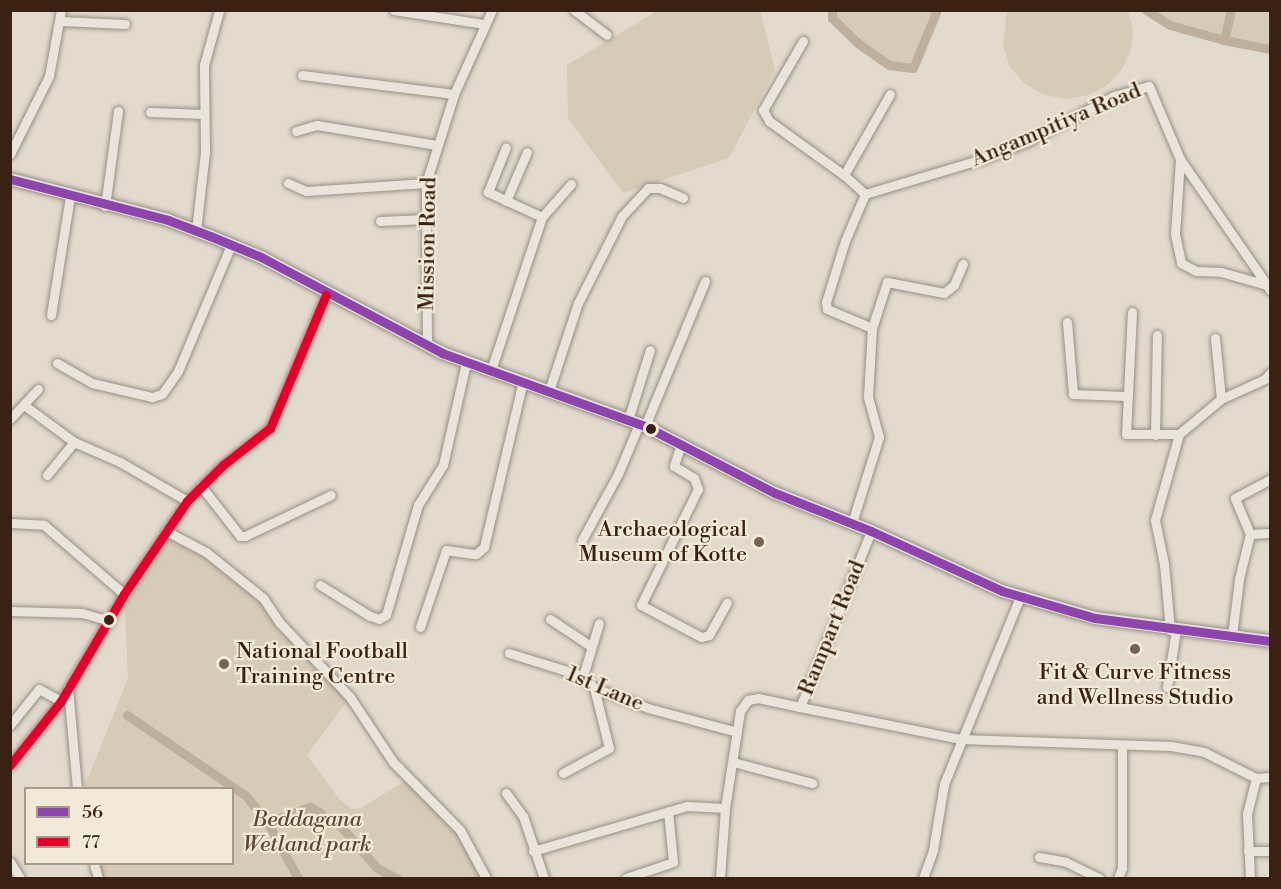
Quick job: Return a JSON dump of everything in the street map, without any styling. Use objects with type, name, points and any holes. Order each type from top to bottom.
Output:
[{"type":"main road","points":[[10,179],[196,230],[231,245],[326,295],[466,363],[637,423],[775,493],[871,531],[1020,597],[1095,618],[1270,641]]},
{"type":"street","points":[[10,154],[49,76],[61,10]]},
{"type":"street","points":[[394,10],[483,24]]},
{"type":"street","name":"Mission Road","points":[[427,345],[426,183],[436,145],[454,94],[483,24],[492,10]]},
{"type":"street","points":[[574,10],[607,35]]},
{"type":"street","points":[[196,230],[205,152],[204,65],[219,11]]},
{"type":"street","points":[[60,21],[125,24]]},
{"type":"street","points":[[803,41],[763,110],[769,121],[865,194],[845,241],[826,306],[872,328]]},
{"type":"street","points":[[302,75],[454,94]]},
{"type":"street","name":"Angampitiya Road","points":[[865,194],[991,155],[1143,85],[1149,86],[1168,124],[1180,159]]},
{"type":"street","points":[[844,176],[890,94]]},
{"type":"street","points":[[105,206],[118,111]]},
{"type":"street","points":[[150,112],[204,114]]},
{"type":"street","points":[[296,131],[317,125],[436,145]]},
{"type":"street","points":[[506,147],[488,192],[542,217]]},
{"type":"street","points":[[506,201],[527,152]]},
{"type":"street","points":[[1180,159],[1175,234],[1182,263],[1196,271],[1221,272],[1269,288]]},
{"type":"street","points":[[1180,159],[1269,288]]},
{"type":"street","points":[[288,183],[315,191],[426,183]]},
{"type":"street","points":[[491,370],[542,217],[571,184]]},
{"type":"street","points":[[549,391],[578,303],[622,216],[648,188],[660,188],[683,198]]},
{"type":"street","points":[[51,315],[70,196]]},
{"type":"street","points":[[380,221],[426,219]]},
{"type":"street","points":[[57,363],[92,382],[152,397],[162,394],[178,371],[231,245]]},
{"type":"street","points":[[852,524],[879,437],[868,398],[872,328],[887,282],[944,293],[954,285],[963,264]]},
{"type":"street","points":[[582,540],[618,474],[637,423],[705,281]]},
{"type":"street","points":[[10,765],[61,701],[124,594],[187,501],[201,486],[270,429],[326,295]]},
{"type":"street","points":[[1132,312],[1126,396],[1126,434],[1179,434]]},
{"type":"street","points":[[1067,322],[1074,394],[1126,396]]},
{"type":"street","points":[[1155,435],[1157,335]]},
{"type":"street","points":[[1215,338],[1221,399]]},
{"type":"street","points":[[637,423],[650,350]]},
{"type":"street","points":[[320,585],[370,616],[380,619],[386,615],[418,505],[443,465],[466,363]]},
{"type":"street","points":[[1167,687],[1173,630],[1155,520],[1179,434],[1221,399],[1265,379],[1270,373]]},
{"type":"street","points":[[420,627],[446,550],[476,554],[484,546],[522,381]]},
{"type":"street","points":[[10,419],[38,389]]},
{"type":"street","points":[[24,405],[74,442],[120,462],[187,501]]},
{"type":"street","points":[[47,476],[74,442]]},
{"type":"street","points":[[681,444],[674,466],[694,478],[698,489],[641,605],[644,609],[701,637],[709,635],[727,603]]},
{"type":"street","points":[[1232,636],[1239,579],[1250,534],[1235,498],[1270,479]]},
{"type":"street","points":[[201,486],[240,536],[245,536],[331,495]]},
{"type":"street","points":[[10,523],[44,525],[124,594]]},
{"type":"street","points":[[166,531],[206,552],[263,598],[280,623],[350,697],[393,762],[459,830],[486,879]]},
{"type":"street","name":"Rampart Road","points":[[720,879],[725,808],[740,711],[748,700],[800,707],[871,531]]},
{"type":"street","points":[[1250,534],[1270,533]]},
{"type":"street","points":[[923,879],[933,850],[944,784],[960,739],[1020,597]]},
{"type":"street","points":[[10,611],[82,613],[110,621]]},
{"type":"street","points":[[550,619],[592,647]]},
{"type":"street","points":[[584,676],[599,623]]},
{"type":"street","name":"1st Lane","points":[[509,653],[584,676],[594,688],[737,732]]},
{"type":"street","points":[[68,688],[76,787]]},
{"type":"street","points":[[563,773],[609,748],[594,688]]},
{"type":"street","points":[[10,725],[39,689],[61,701]]},
{"type":"street","points":[[800,707],[960,739],[1172,746],[1204,752],[1256,778],[1270,777]]},
{"type":"street","points":[[1118,879],[1122,868],[1122,746]]},
{"type":"street","points":[[733,762],[812,783]]},
{"type":"street","points":[[1250,879],[1247,814],[1256,778]]},
{"type":"street","points":[[506,793],[523,816],[544,879]]},
{"type":"street","points":[[533,851],[687,806],[725,808]]},
{"type":"street","points":[[626,879],[673,862],[669,811]]},
{"type":"street","points":[[1248,851],[1270,851]]},
{"type":"street","points":[[1039,857],[1066,862],[1099,879]]},
{"type":"street","points":[[10,862],[20,879]]},
{"type":"green space","points":[[748,10],[761,12],[775,70],[729,158],[623,193],[568,118],[567,65],[657,11]]},
{"type":"green space","points":[[832,10],[937,11],[913,68],[889,65],[859,44],[832,18]]},
{"type":"green space","points":[[1007,10],[1128,11],[1133,29],[1131,49],[1122,69],[1109,84],[1089,95],[1067,99],[1045,95],[1025,84],[1010,67],[1003,45]]},
{"type":"green space","points":[[1146,11],[1270,11],[1270,49],[1170,25]]},
{"type":"green space","name":"Beddagana Wetland park","points":[[166,531],[206,552],[263,598],[350,697],[307,755],[340,800],[352,809],[361,808],[408,779],[460,830],[486,878],[98,878],[94,865],[234,865],[234,787],[84,787],[128,678],[124,594]]},
{"type":"waterway","points":[[832,10],[832,18],[859,44],[889,65],[913,68],[937,10]]},
{"type":"waterway","points":[[1146,10],[1170,25],[1224,40]]},
{"type":"waterway","points":[[1231,10],[1224,40],[1270,49]]},
{"type":"waterway","points":[[127,715],[233,787]]},
{"type":"waterway","points":[[234,788],[246,796],[267,822],[298,878]]},
{"type":"waterway","points":[[267,822],[310,807],[321,813]]},
{"type":"waterway","points":[[336,821],[377,868],[397,878]]},
{"type":"transit line","name":"56","points":[[10,179],[168,220],[261,257],[442,353],[645,426],[775,493],[871,531],[1002,591],[1095,618],[1270,641]]},
{"type":"transit line","name":"77","points":[[10,765],[61,701],[124,594],[187,501],[223,465],[270,428],[326,295]]},
{"type":"place","name":"Archaeological Museum of Kotte","points":[[759,542]]},
{"type":"place","name":"Fit & Curve Fitness and Wellness Studio","points":[[1135,649]]},
{"type":"place","name":"National Football Training Centre","points":[[224,664]]}]
